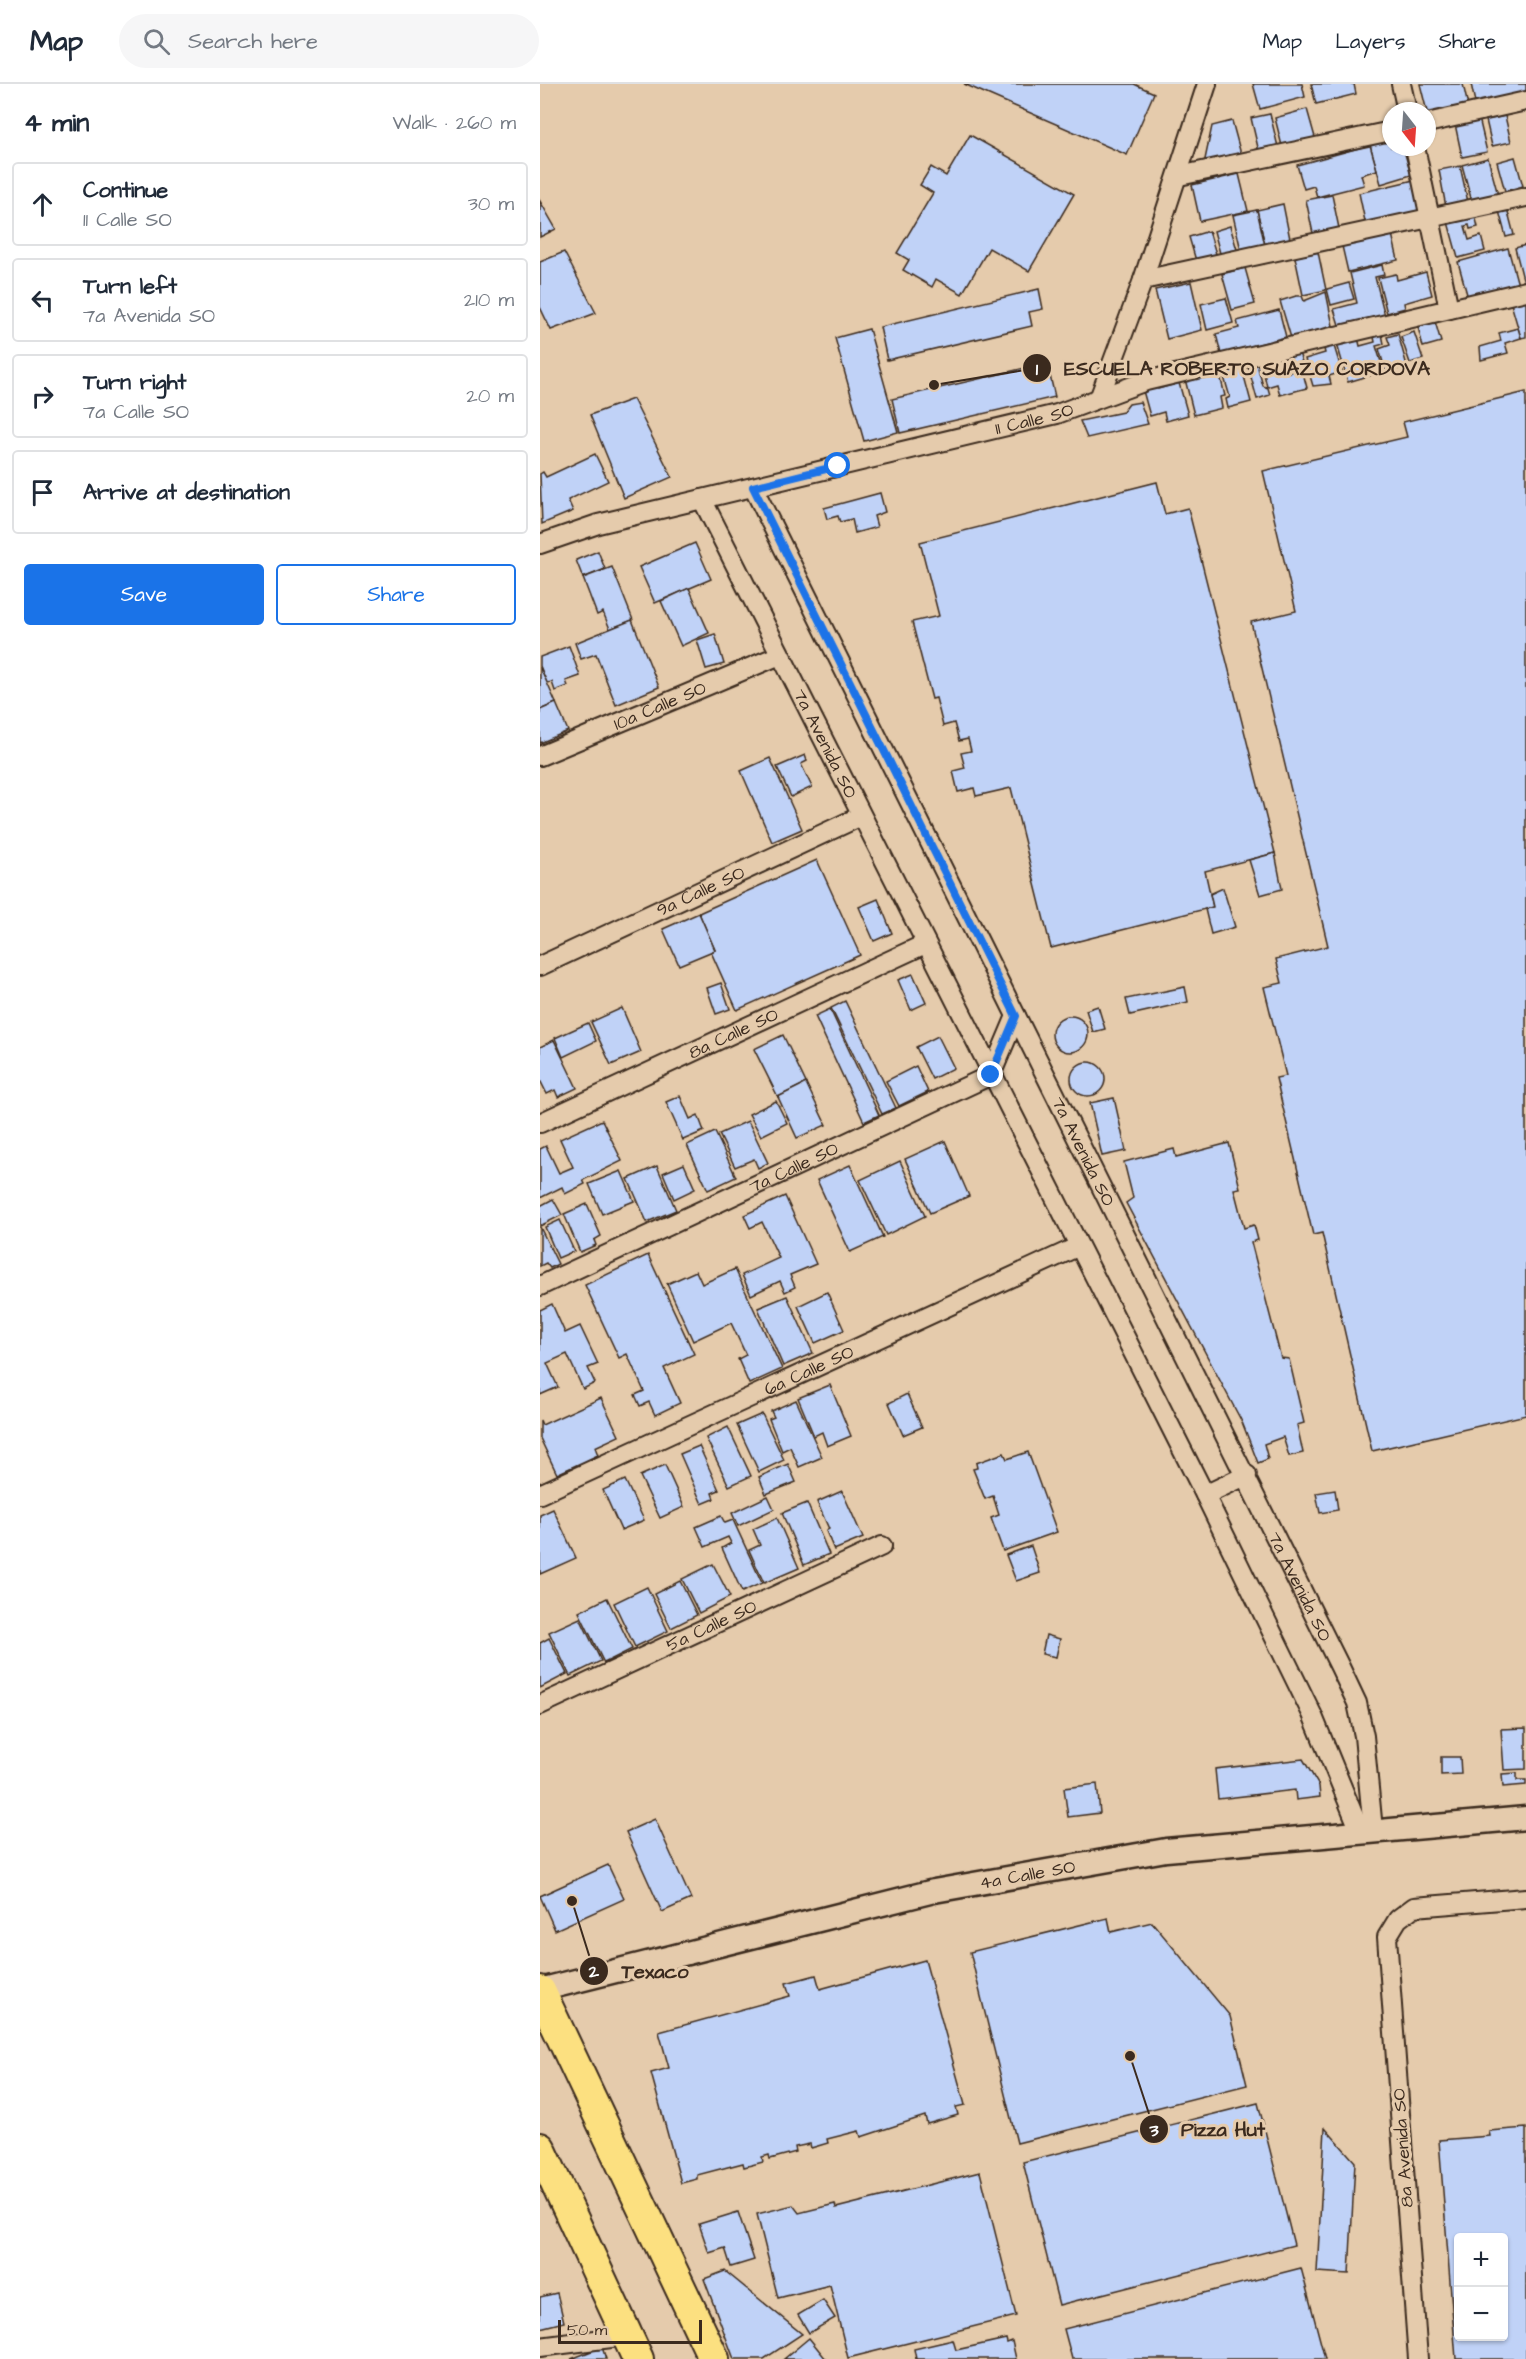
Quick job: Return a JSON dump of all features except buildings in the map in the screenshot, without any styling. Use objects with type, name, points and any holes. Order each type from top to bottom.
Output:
[{"type":"highway","points":[[540,1990],[714,2359]]},
{"type":"highway","points":[[540,2148],[632,2348]]},
{"type":"street","points":[[1100,396],[1179,177],[1207,84]]},
{"type":"street","points":[[1401,84],[1405,102]]},
{"type":"street","points":[[1436,121],[1526,101]]},
{"type":"street","points":[[1179,177],[1382,133]]},
{"type":"street","points":[[1417,156],[1449,309]]},
{"type":"street","points":[[1143,280],[1526,198]]},
{"type":"street","name":"11 Calle SO","points":[[540,544],[598,524],[1057,414],[1100,396],[1146,381],[1526,291]]},
{"type":"street","name":"7a Avenida SO","points":[[753,487],[1247,1475],[1357,1703],[1364,1736],[1367,1830]]},
{"type":"street","name":"7a Avenida SO","points":[[702,499],[1077,1247],[1205,1496],[1367,1830]]},
{"type":"street","name":"10a Calle SO","points":[[540,756],[780,656]]},
{"type":"street","name":"9a Calle SO","points":[[540,966],[861,816]]},
{"type":"street","name":"8a Calle SO","points":[[540,1123],[926,945]]},
{"type":"street","points":[[991,1075],[1016,1016]]},
{"type":"street","name":"7a Calle SO","points":[[540,1286],[991,1075]]},
{"type":"street","name":"6a Calle SO","points":[[540,1494],[1077,1247]]},
{"type":"street","points":[[1205,1496],[1247,1475]]},
{"type":"street","name":"5a Calle SO","points":[[540,1705],[882,1546]]},
{"type":"street","name":"4a Calle SO","points":[[540,1990],[934,1891],[1166,1850],[1367,1830],[1526,1818]]},
{"type":"street","name":"8a Avenida SO","points":[[1419,2359],[1387,1937],[1398,1919],[1414,1907],[1526,1898]]},
{"type":"street","points":[[540,2347],[632,2348]]},
{"type":"place","name":"ESCUELA ROBERTO SUAZO CORDOVA","points":[[934,385]]},
{"type":"place","name":"Texaco","points":[[572,1901]]},
{"type":"place","name":"Pizza Hut","points":[[1130,2056]]},
{"type":"route","points":[[838,466],[753,487],[1016,1016],[991,1075]]}]
